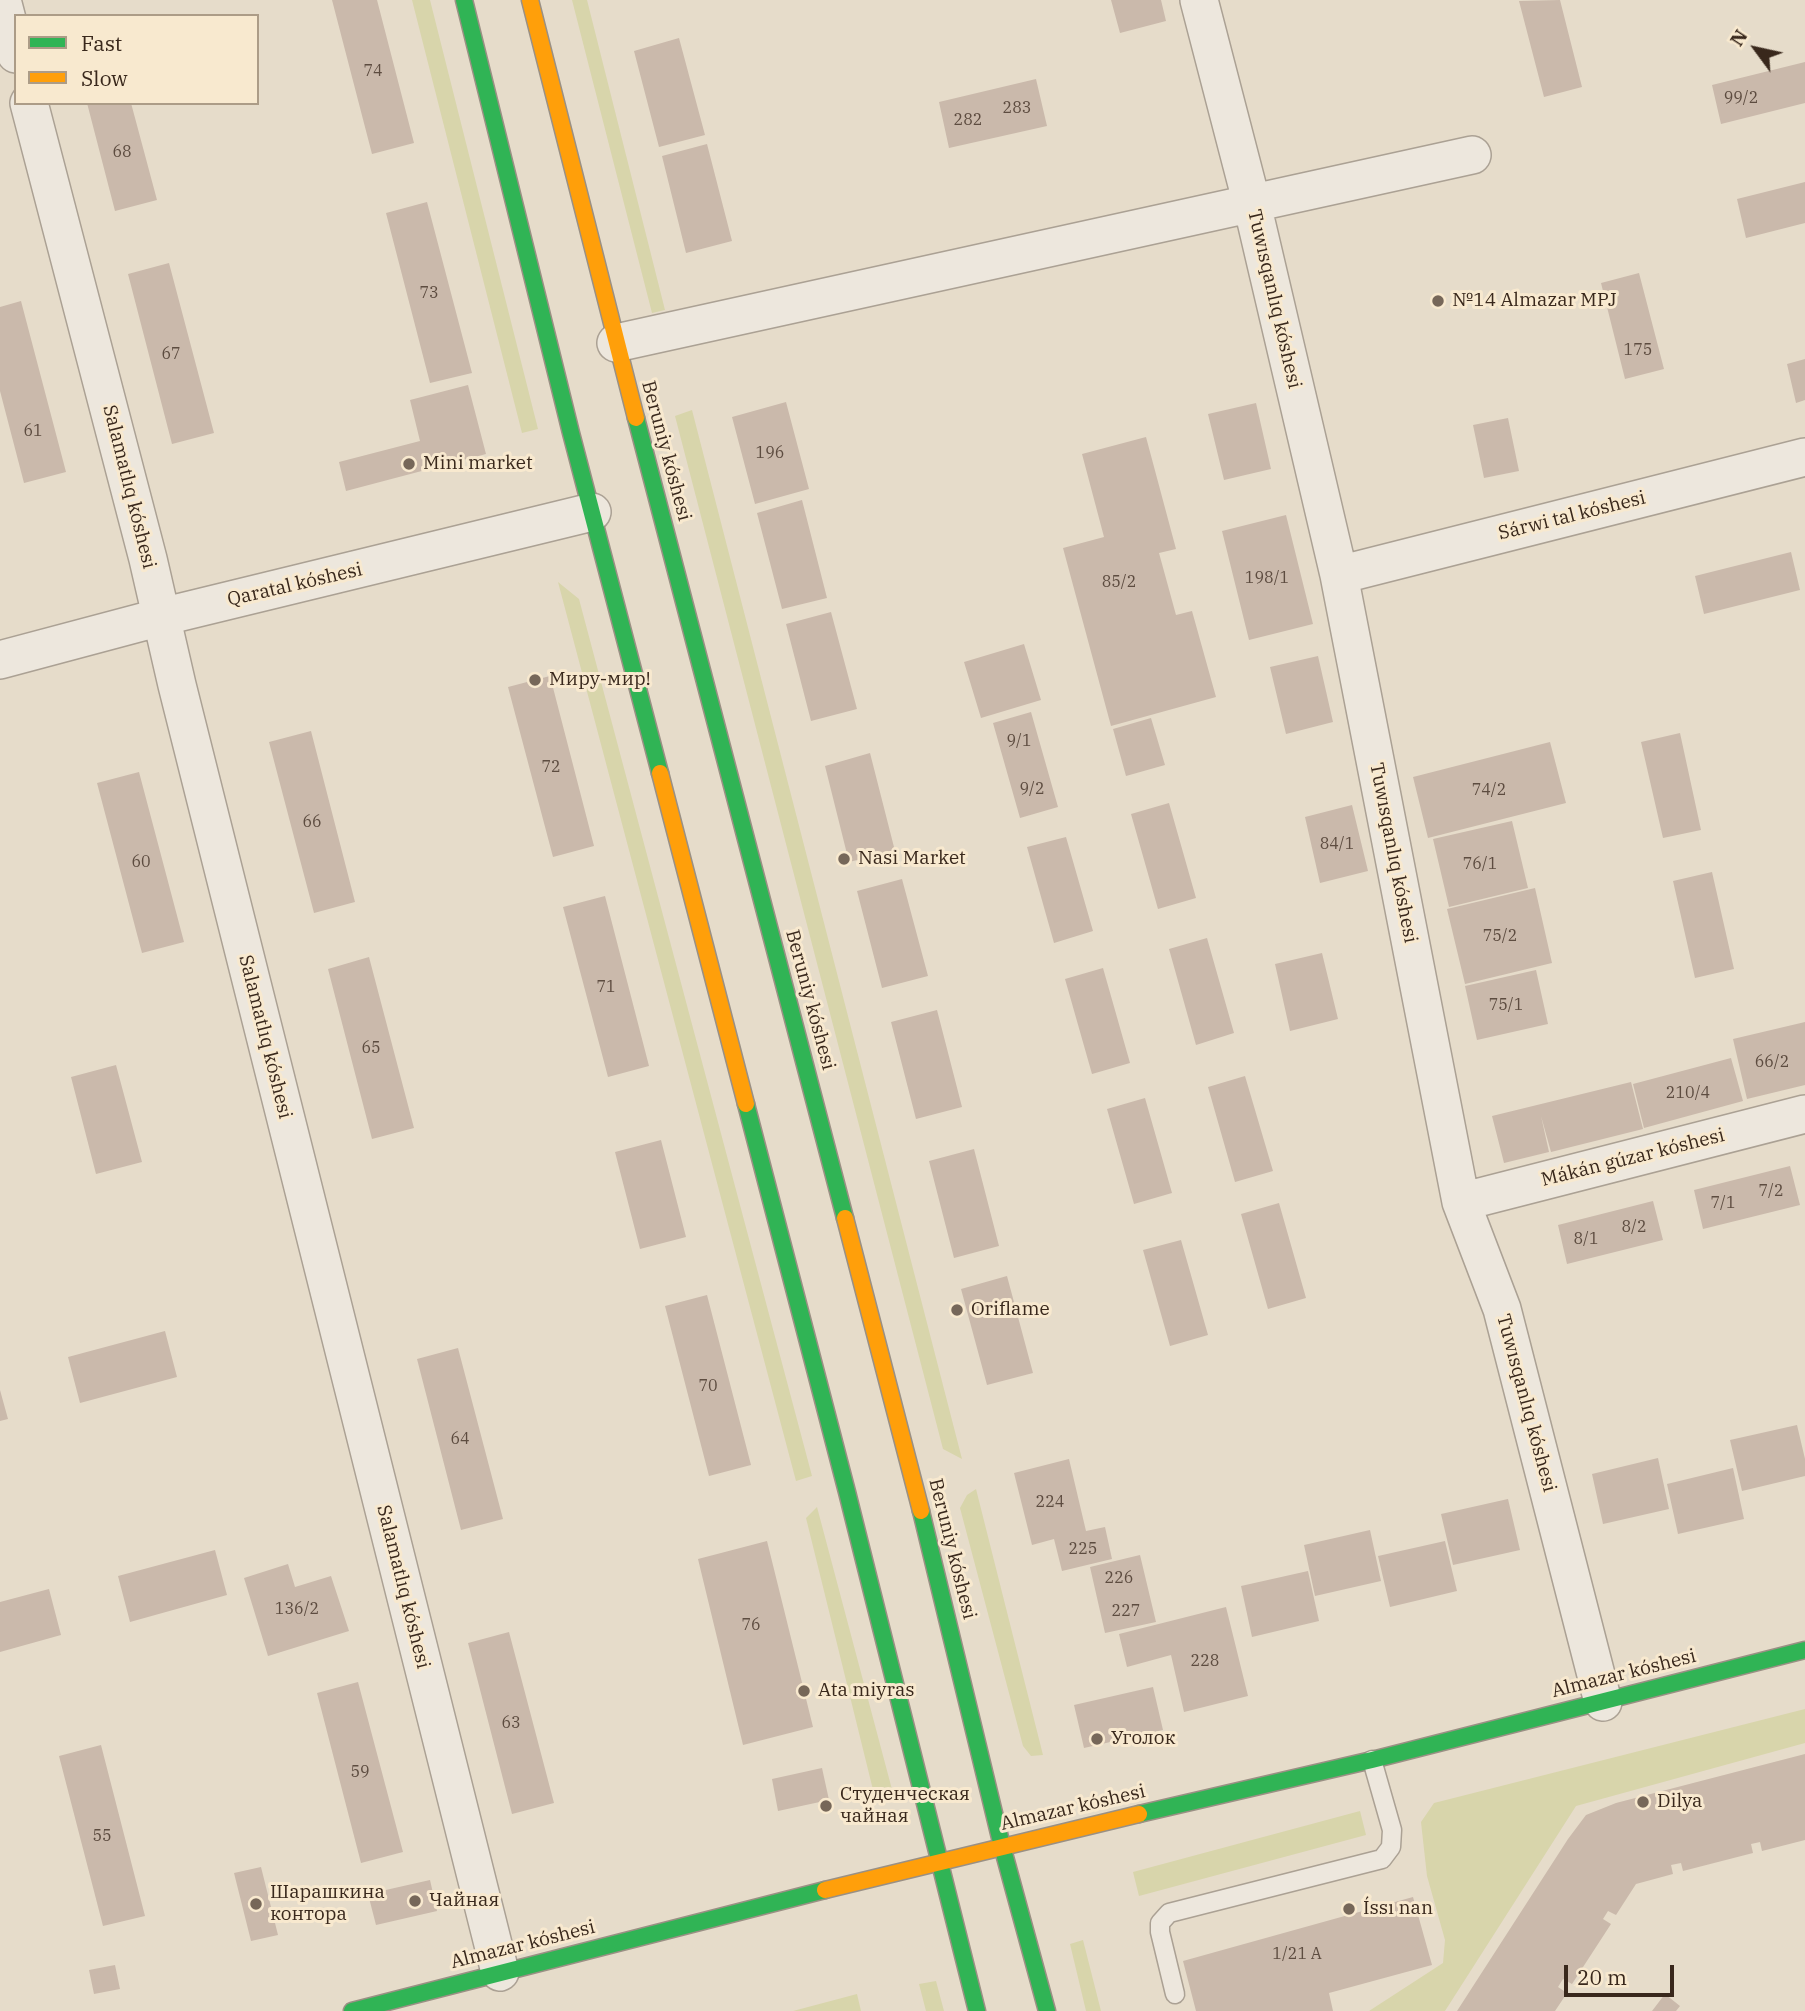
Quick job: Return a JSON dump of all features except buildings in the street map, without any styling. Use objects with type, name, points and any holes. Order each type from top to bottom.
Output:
[{"type":"street","points":[[2,0],[14,46]]},
{"type":"street","points":[[464,0],[592,512],[847,1492],[977,2011]]},
{"type":"street","name":"Beruniy kóshesi","points":[[530,0],[616,343],[912,1474],[1002,1846],[1047,2011]]},
{"type":"street","name":"Tuwısqanlıq kóshesi","points":[[1199,0],[1251,204],[1339,575],[1461,1202],[1502,1309],[1603,1702]]},
{"type":"street","name":"Salamatlıq kóshesi","points":[[30,105],[148,559],[500,1972]]},
{"type":"street","points":[[616,343],[1472,155]]},
{"type":"street","name":"Sárwi tal kóshesi","points":[[1339,575],[1805,457]]},
{"type":"street","name":"Qaratal kóshesi","points":[[0,660],[161,617],[592,512]]},
{"type":"street","name":"Mákán gúzar kóshesi","points":[[1461,1202],[1805,1114]]},
{"type":"street","name":"Almazar kóshesi","points":[[352,2011],[1002,1846],[1372,1760],[1805,1650]]},
{"type":"lane","points":[[1175,1994],[1160,1932],[1160,1923],[1169,1913],[1382,1859],[1391,1847],[1392,1830],[1372,1760]]},
{"type":"shaded area","points":[[412,0],[430,0],[538,429],[522,433]]},
{"type":"shaded area","points":[[572,0],[587,0],[665,310],[652,313]]},
{"type":"shaded area","points":[[692,410],[962,1459],[943,1449],[675,416]]},
{"type":"shaded area","points":[[558,582],[579,599],[812,1476],[796,1481]]},
{"type":"shaded area","points":[[976,1489],[1043,1755],[1031,1756],[1023,1746],[960,1508],[967,1495]]},
{"type":"shaded area","points":[[817,1507],[894,1797],[876,1802],[806,1518]]},
{"type":"shaded area","points":[[1805,1709],[1805,1743],[1576,1806],[1445,2011],[1369,2011],[1443,1963],[1445,1940],[1427,1876],[1421,1822],[1434,1803]]},
{"type":"shaded area","points":[[1360,1811],[1366,1835],[1139,1896],[1133,1872]]},
{"type":"shaded area","points":[[1083,1940],[1101,2011],[1086,2011],[1070,1944]]},
{"type":"shaded area","points":[[936,1981],[944,2011],[926,2011],[919,1984]]},
{"type":"shaded area","points":[[857,1994],[861,2011],[793,2011]]},
{"type":"traffic: fast","points":[[464,0],[571,433],[660,773]]},
{"type":"traffic: fast","points":[[636,418],[845,1218]]},
{"type":"traffic: fast","points":[[746,1104],[847,1492],[977,2011]]},
{"type":"traffic: fast","points":[[921,1511],[1002,1846],[1047,2011]]},
{"type":"traffic: fast","points":[[1139,1814],[1372,1760],[1805,1650]]},
{"type":"traffic: fast","points":[[352,2011],[825,1890]]},
{"type":"traffic: slow","points":[[530,0],[636,418]]},
{"type":"traffic: slow","points":[[660,773],[746,1104]]},
{"type":"traffic: slow","points":[[845,1218],[921,1511]]},
{"type":"traffic: slow","points":[[825,1890],[1139,1814]]},
{"type":"place","name":"№14 Almazar MPJ","points":[[1438,301]]},
{"type":"place","name":"Mini market","points":[[409,464]]},
{"type":"place","name":"Миру-мир!","points":[[535,680]]},
{"type":"place","name":"Nasi Market","points":[[844,859]]},
{"type":"place","name":"Oriflame","points":[[957,1310]]},
{"type":"place","name":"Ata miyras","points":[[804,1691]]},
{"type":"place","name":"Уголок","points":[[1097,1739]]},
{"type":"place","name":"Dilya","points":[[1643,1802]]},
{"type":"place","name":"Студенческая чайная","points":[[826,1806]]},
{"type":"place","name":"Чайная","points":[[415,1901]]},
{"type":"place","name":"Шарашкина контора","points":[[256,1904]]},
{"type":"place","name":"Íssı nan","points":[[1349,1909]]}]
